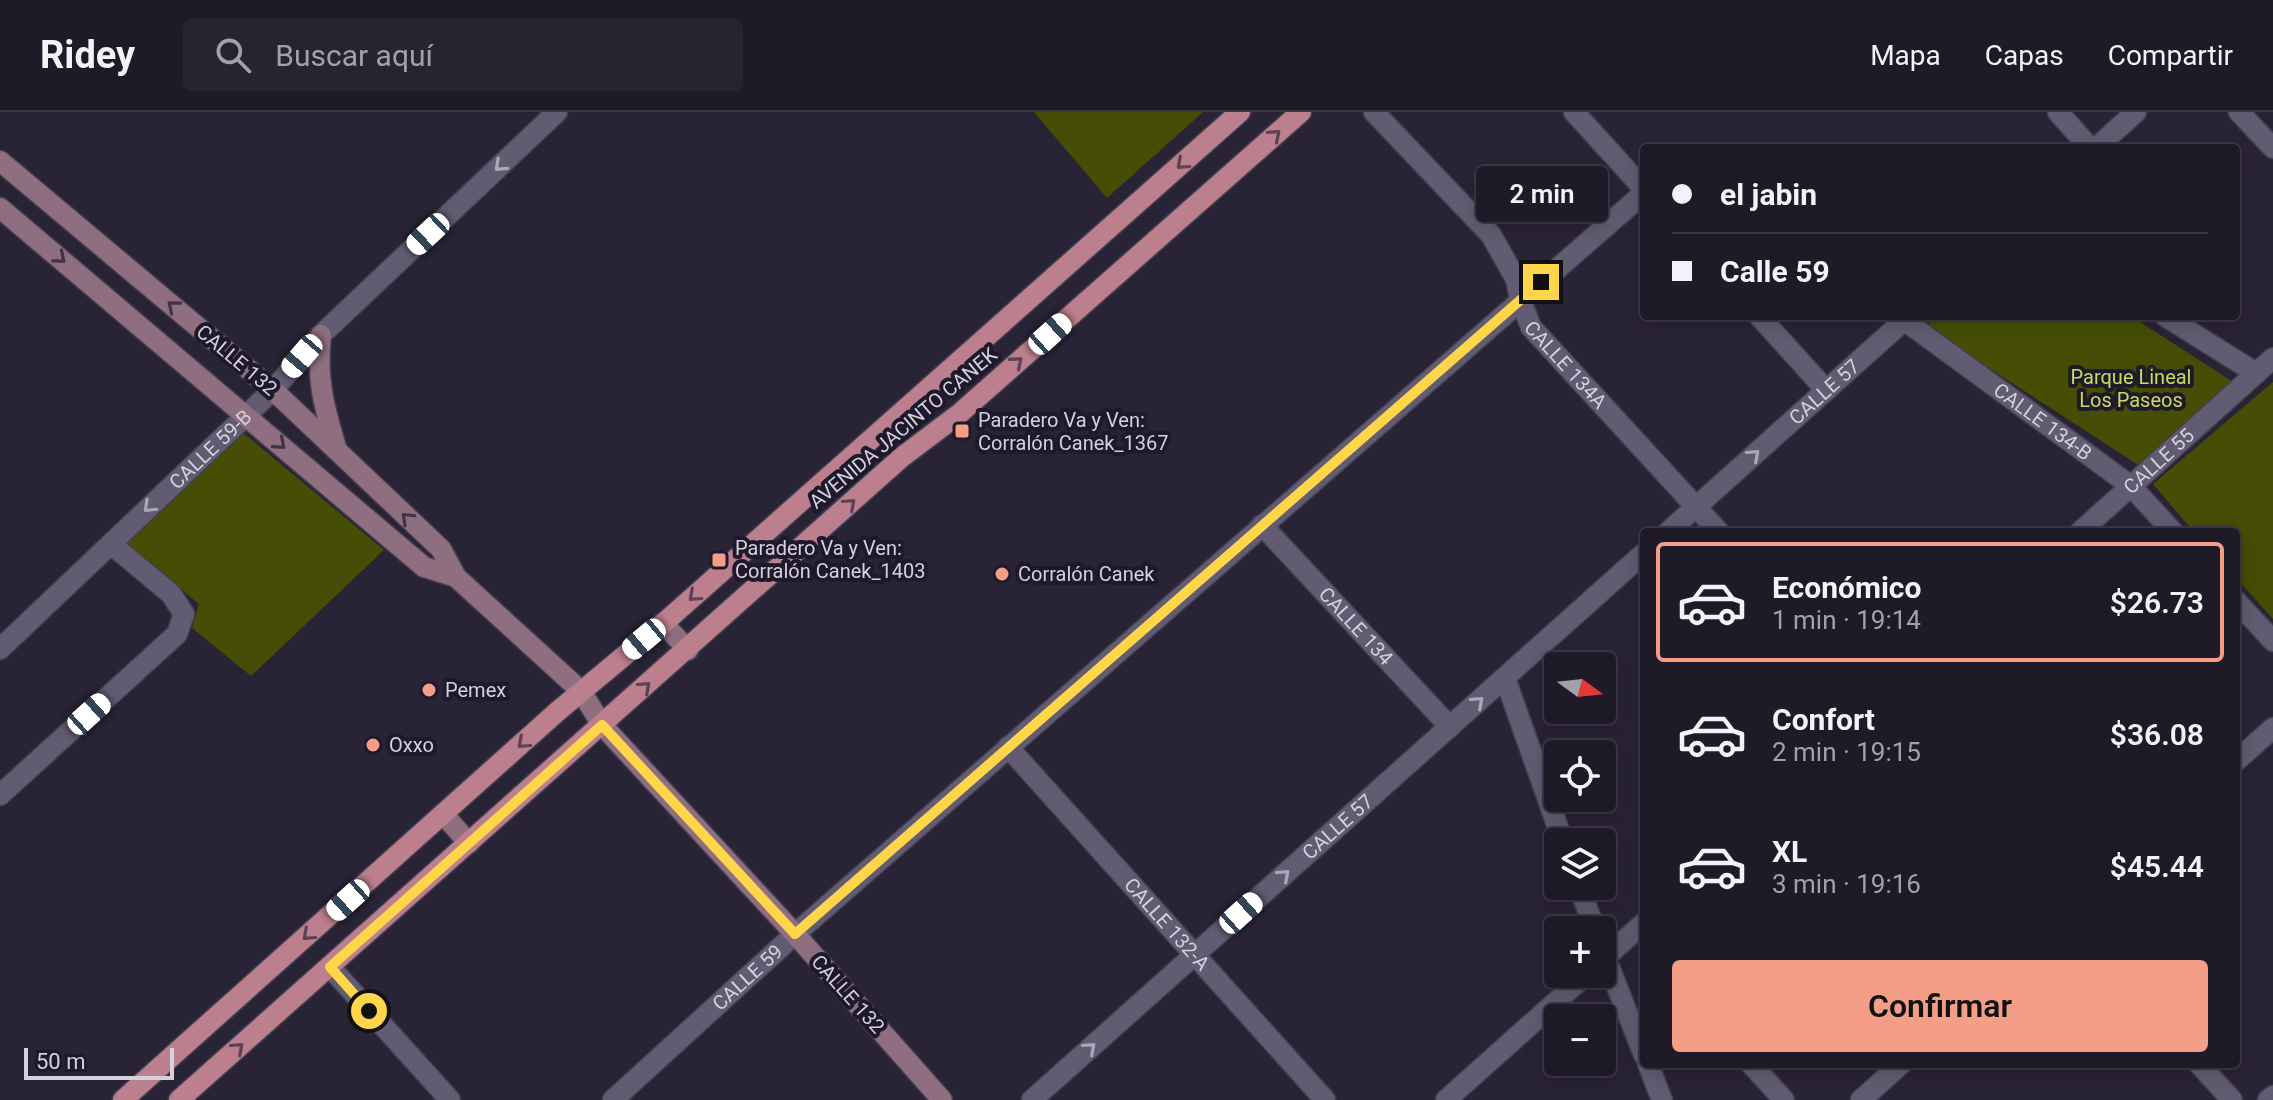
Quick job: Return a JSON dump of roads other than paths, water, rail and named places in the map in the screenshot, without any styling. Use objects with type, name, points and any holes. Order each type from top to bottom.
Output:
[{"type":"main road","name":"AVENIDA JACINTO CANEK","points":[[123,1100],[581,691],[663,623],[1240,112]]},
{"type":"main road","name":"AVENIDA JACINTO CANEK","points":[[179,1100],[902,457],[959,414],[1301,112]]},
{"type":"street","name":"CALLE 59-B","points":[[0,649],[273,390],[321,335],[557,112]]},
{"type":"street","name":"CALLE 134A","points":[[1374,112],[1491,235],[1516,279],[1531,327],[1715,528]]},
{"type":"street","points":[[1574,112],[1640,186]]},
{"type":"street","points":[[2058,112],[2089,144]]},
{"type":"street","points":[[2098,144],[2136,112]]},
{"type":"street","points":[[2239,112],[2273,148]]},
{"type":"street","name":"CALLE 132","points":[[0,161],[273,390],[441,549],[456,577],[581,691],[602,725],[795,934],[942,1100]]},
{"type":"street","name":"CALLE 59","points":[[613,1100],[795,934],[1640,194]]},
{"type":"street","name":"CALLE 132","points":[[0,208],[424,567],[456,577]]},
{"type":"street","points":[[1763,320],[1826,390]]},
{"type":"street","name":"CALLE 57","points":[[1672,528],[1904,320]]},
{"type":"street","name":"CALLE 134-B","points":[[1909,320],[2131,486],[2169,528]]},
{"type":"street","points":[[2171,320],[2256,373]]},
{"type":"street","points":[[321,335],[318,364],[320,393],[337,451]]},
{"type":"street","name":"CALLE 55","points":[[2084,528],[2273,358]]},
{"type":"street","name":"CALLE 134","points":[[1262,525],[1450,727]]},
{"type":"street","points":[[0,795],[177,634],[184,614],[171,594],[111,544]]},
{"type":"street","name":"CALLE 57","points":[[1032,1100],[1640,557]]},
{"type":"street","points":[[2240,605],[2273,641]]},
{"type":"street","points":[[663,623],[688,650]]},
{"type":"street","points":[[1505,678],[1558,828]]},
{"type":"street","points":[[2240,757],[2273,728]]},
{"type":"street","name":"CALLE 132-A","points":[[1008,747],[1325,1100]]},
{"type":"street","points":[[443,814],[469,843]]},
{"type":"street","points":[[1616,948],[1640,934]]},
{"type":"street","points":[[330,967],[450,1100]]},
{"type":"street","points":[[1616,987],[1640,1045]]},
{"type":"street","points":[[1446,1100],[1571,988]]},
{"type":"street","points":[[1650,1068],[1662,1100]]},
{"type":"street","points":[[1755,1068],[1784,1100]]},
{"type":"street","points":[[1861,1100],[1897,1068]]},
{"type":"street","points":[[2203,1068],[2232,1100]]},
{"type":"street","points":[[2268,1100],[2273,1096]]},
{"type":"place","name":"Paradero Va y Ven: Corralón Canek_1367","points":[[962,431]]},
{"type":"place","name":"Paradero Va y Ven: Corralón Canek_1403","points":[[719,560]]},
{"type":"place","name":"Corralón Canek","points":[[1002,574]]},
{"type":"place","name":"Pemex","points":[[429,690]]},
{"type":"place","name":"Oxxo","points":[[373,745]]},
{"type":"park label","name":"Parque Lineal Los Paseos","points":[[2131,388]]}]
